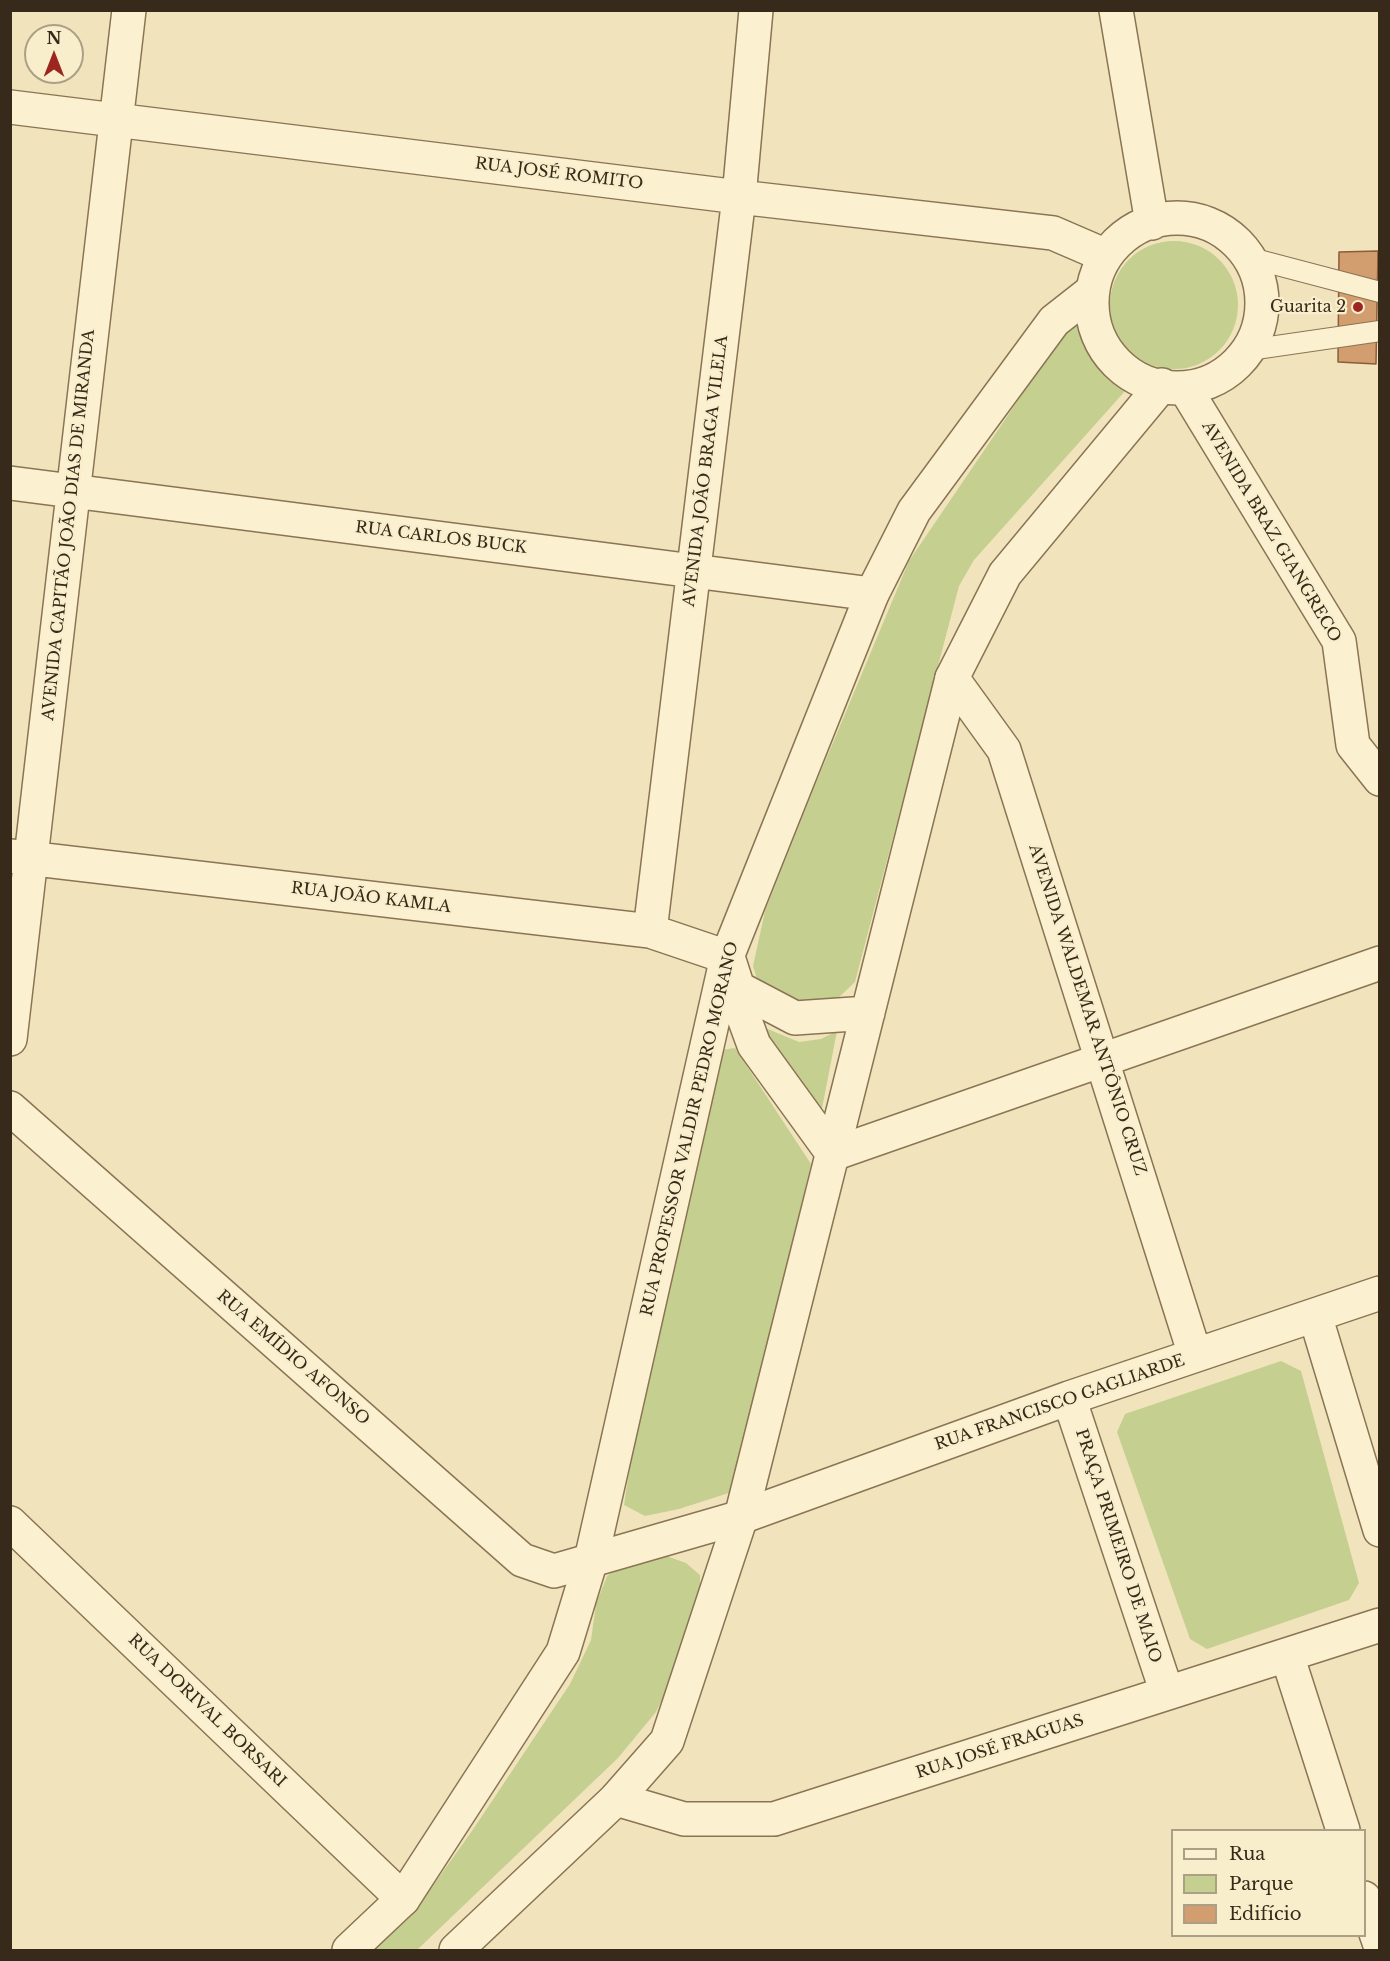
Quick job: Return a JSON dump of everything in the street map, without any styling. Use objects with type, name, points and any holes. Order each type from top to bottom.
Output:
[{"type":"street","name":"AVENIDA CAPITÃO JOÃO DIAS DE MIRANDA","points":[[10,1039],[21,857],[72,491],[129,10]]},
{"type":"street","name":"AVENIDA JOÃO BRAGA VILELA","points":[[650,931],[739,197],[756,10]]},
{"type":"street","points":[[1116,10],[1152,223]]},
{"type":"street","name":"RUA JOSÉ ROMITO","points":[[10,106],[739,197],[1053,233],[1104,255]]},
{"type":"street","points":[[1169,217],[1207,222],[1239,243],[1259,276],[1263,314],[1249,350],[1221,376],[1174,387],[1146,383],[1115,363],[1094,330],[1091,291],[1104,255],[1132,229],[1152,223],[1169,217]]},
{"type":"street","name":"RUA PROFESSOR VALDIR PEDRO MORANO","points":[[349,1950],[403,1899],[563,1652],[591,1560],[728,957],[872,594],[914,511],[1054,321],[1091,291]]},
{"type":"street","points":[[456,1950],[616,1799],[667,1741],[741,1517],[952,678],[1005,574],[1174,387]]},
{"type":"street","name":"AVENIDA BRAZ GIANGRECO","points":[[1174,387],[1339,641],[1353,745],[1380,779]]},
{"type":"street","name":"RUA CARLOS BUCK","points":[[10,483],[872,594]]},
{"type":"street","name":"AVENIDA WALDEMAR ANTÔNIO CRUZ","points":[[952,678],[1004,750],[1195,1355]]},
{"type":"street","name":"RUA JOÃO KAMLA","points":[[21,857],[650,931],[728,957]]},
{"type":"street","points":[[728,957],[738,988],[743,1015],[754,1046],[833,1154]]},
{"type":"street","points":[[833,1154],[1380,963]]},
{"type":"street","points":[[738,988],[795,1018],[868,1013]]},
{"type":"street","name":"RUA EMÍDIO AFONSO","points":[[10,1108],[522,1560],[554,1571],[741,1517]]},
{"type":"street","name":"RUA FRANCISCO GAGLIARDE","points":[[741,1517],[1069,1398],[1380,1293]]},
{"type":"street","points":[[1315,1315],[1380,1530]]},
{"type":"street","name":"PRAÇA PRIMEIRO DE MAIO","points":[[1069,1398],[1167,1693]]},
{"type":"street","name":"RUA DORIVAL BORSARI","points":[[10,1522],[403,1899]]},
{"type":"street","name":"RUA JOSÉ FRAGUAS","points":[[616,1799],[684,1819],[774,1819],[1380,1625]]},
{"type":"street","points":[[1287,1654],[1343,1829]]},
{"type":"street","points":[[1366,1901],[1380,1945]]},
{"type":"lane","points":[[1247,256],[1380,292]]},
{"type":"lane","points":[[1249,350],[1380,331]]},
{"type":"green space","points":[[1174,241],[1198,246],[1219,260],[1233,281],[1238,305],[1233,329],[1219,350],[1198,364],[1174,369],[1150,364],[1129,350],[1115,329],[1110,305],[1115,281],[1129,260],[1150,246]]},
{"type":"green space","points":[[1076,315],[1098,364],[1126,390],[974,560],[959,586],[855,982],[835,1001],[804,1008],[761,993],[753,966],[765,911],[909,561]]},
{"type":"green space","points":[[751,1022],[799,1042],[821,1039],[837,1031],[819,1124]]},
{"type":"green space","points":[[735,1048],[811,1164],[735,1491],[679,1509],[645,1516],[624,1505],[630,1465],[721,1050]]},
{"type":"green space","points":[[1281,1361],[1301,1371],[1359,1583],[1349,1600],[1207,1649],[1190,1639],[1117,1432],[1125,1414]]},
{"type":"green space","points":[[658,1553],[686,1563],[700,1575],[700,1603],[685,1653],[656,1712],[618,1758],[417,1950],[374,1950],[417,1908],[472,1831],[570,1684],[591,1640],[596,1604],[607,1576],[632,1558]]},
{"type":"building","name":"Guarita 2","points":[[1378,251],[1376,364],[1338,362],[1339,252]]},
{"type":"place","name":"Guarita 2","points":[[1358,307]]}]
